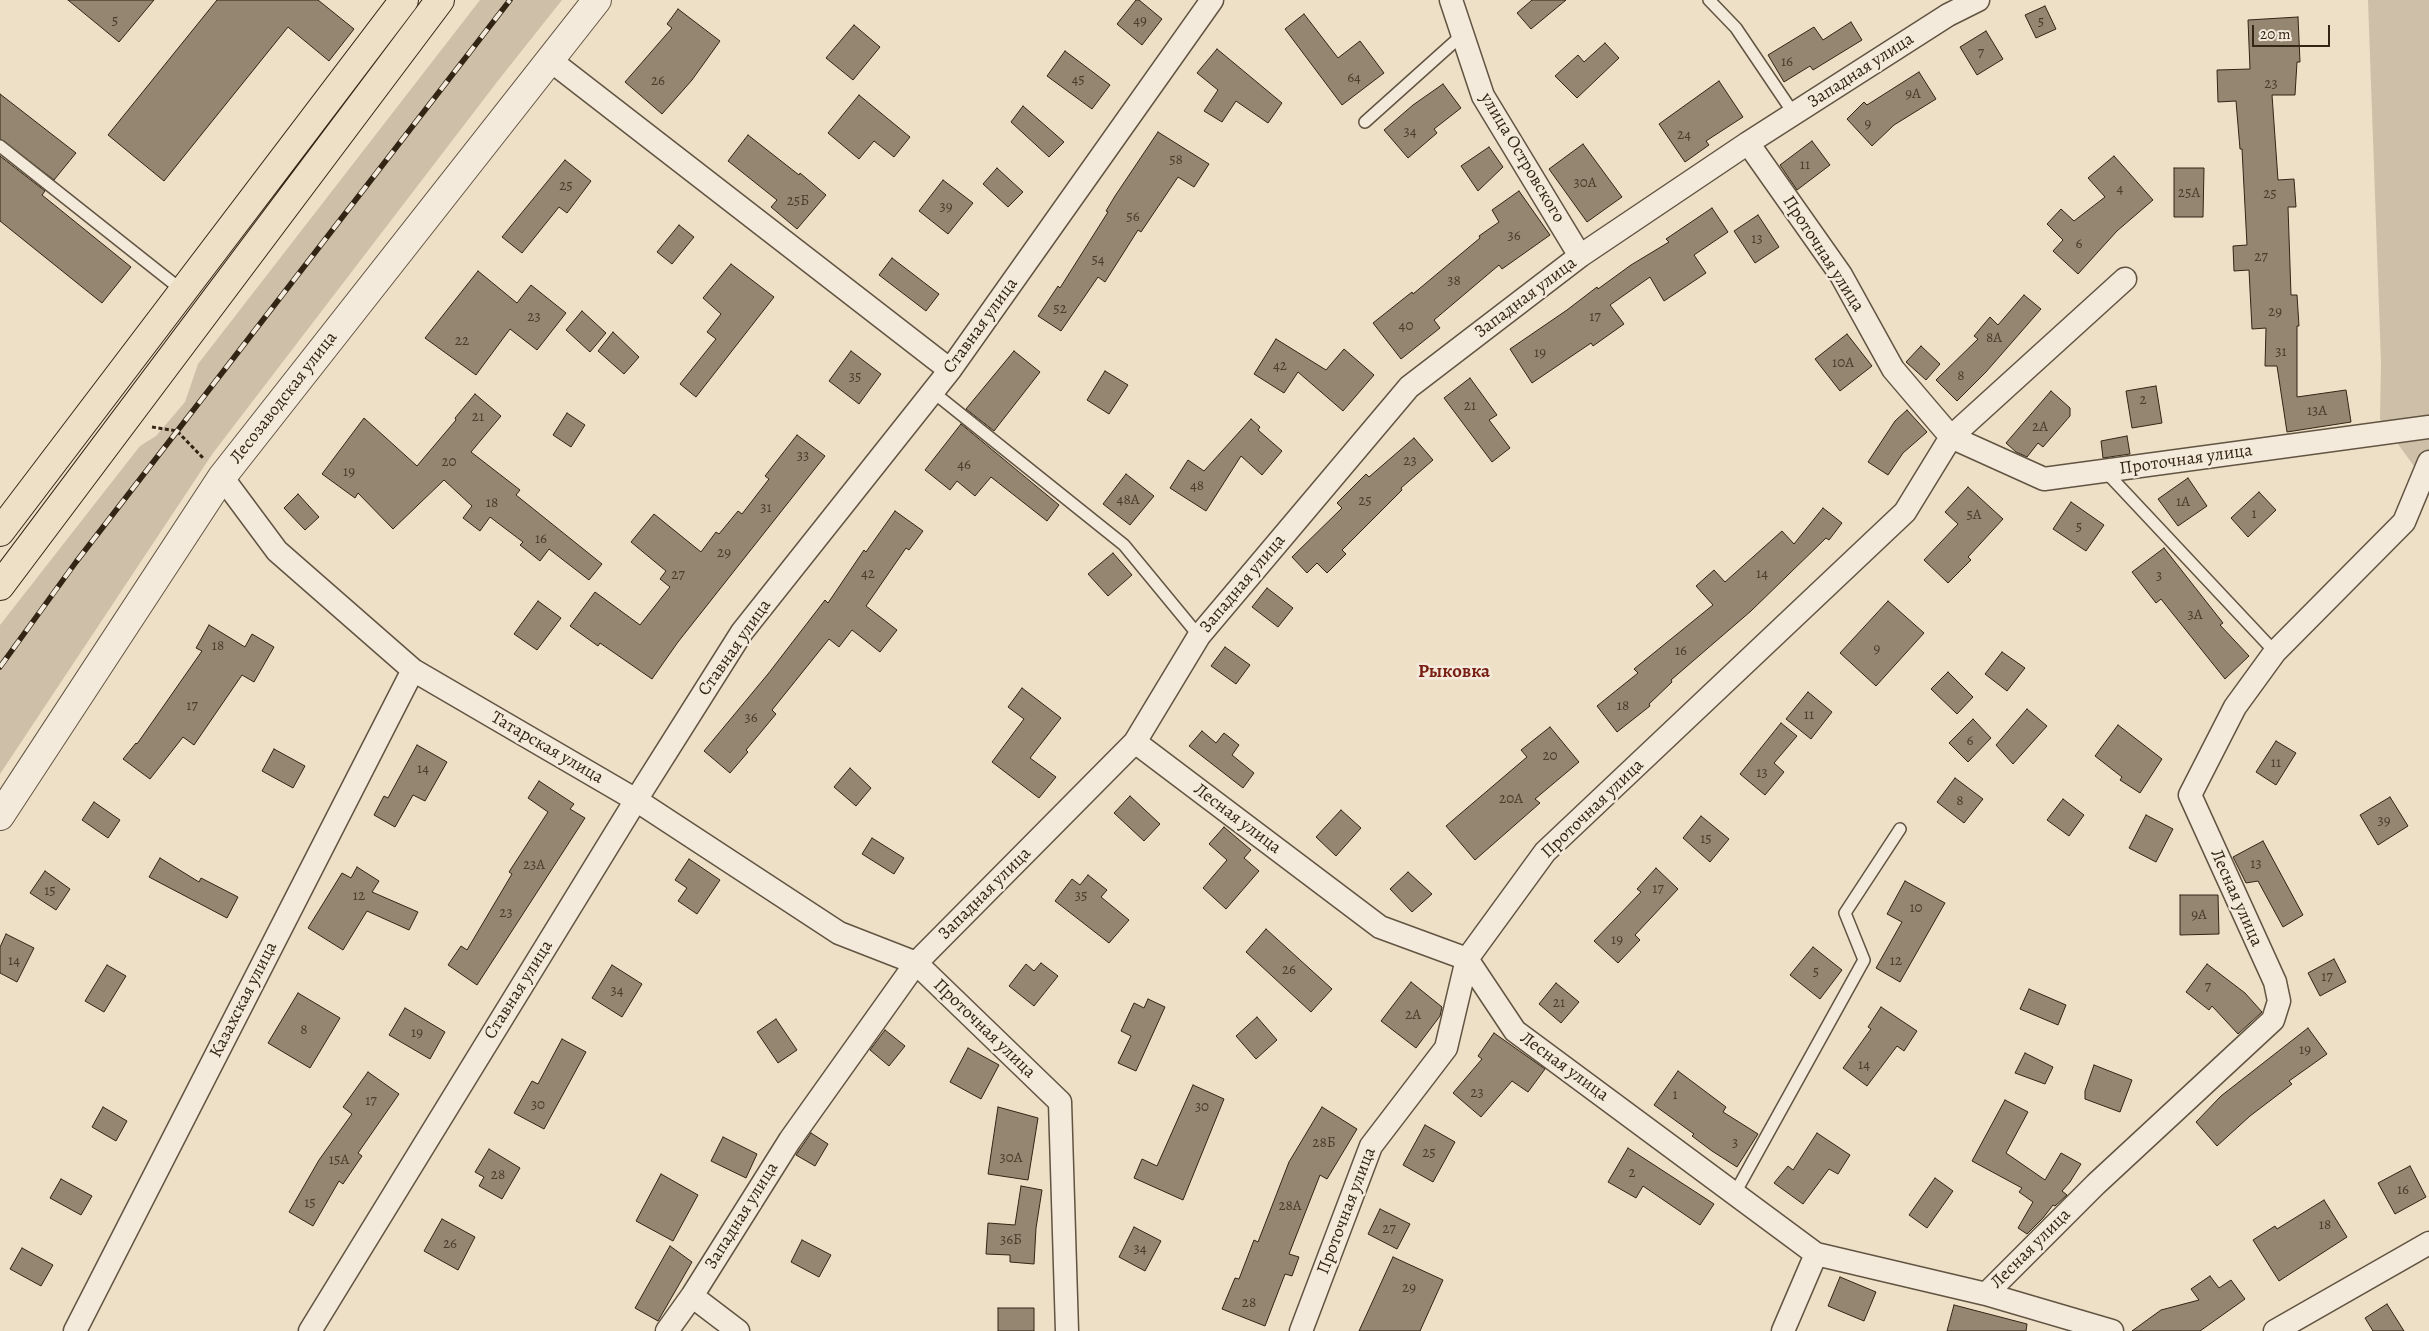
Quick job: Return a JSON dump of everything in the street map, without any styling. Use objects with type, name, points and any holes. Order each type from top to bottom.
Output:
[{"type":"main road","points":[[0,532],[404,0]]},
{"type":"main road","points":[[0,586],[440,0]]},
{"type":"street","name":"Лесозаводская улица","points":[[0,816],[222,477],[597,0]]},
{"type":"street","name":"Ставная улица","points":[[310,1331],[636,800],[742,632],[950,370],[1212,0]]},
{"type":"street","name":"улица Островского","points":[[1451,0],[1483,96],[1580,256]]},
{"type":"street","name":"Западная улица","points":[[667,1331],[692,1296],[790,1140],[916,963],[1135,742],[1199,636],[1409,387],[1580,256],[1748,143],[1948,15],[1978,0]]},
{"type":"street","points":[[550,60],[950,370]]},
{"type":"street","name":"Проточная улица","points":[[1748,143],[1841,275],[1893,369],[1951,436],[2044,479],[2429,427]]},
{"type":"street","name":"Проточная улица","points":[[1301,1331],[1371,1146],[1446,1048],[1467,959],[1545,852],[1905,512],[1951,436],[2125,279]]},
{"type":"street","name":"Лесная улица","points":[[1986,1294],[2096,1184],[2273,1020],[2279,1002],[2275,982],[2190,795],[2234,707],[2275,652],[2404,522],[2429,462]]},
{"type":"street","name":"Татарская улица","points":[[222,477],[277,551],[413,670],[636,800],[839,934],[916,963]]},
{"type":"street","name":"Казахская улица","points":[[75,1331],[413,670]]},
{"type":"street","name":"Лесная улица","points":[[1135,742],[1380,927],[1467,959],[1515,1031],[1816,1254],[1986,1294],[2112,1331]]},
{"type":"street","name":"Проточная улица","points":[[916,963],[1060,1102],[1066,1331]]},
{"type":"street","points":[[2275,1331],[2429,1243]]},
{"type":"street","points":[[1783,1331],[1816,1254]]},
{"type":"street","points":[[692,1296],[738,1331]]},
{"type":"lane","points":[[1709,0],[1736,28],[1794,114]]},
{"type":"lane","points":[[1365,122],[1462,35]]},
{"type":"lane","points":[[0,146],[183,291]]},
{"type":"lane","points":[[933,392],[1124,545],[1199,636]]},
{"type":"lane","points":[[2105,471],[2275,652]]},
{"type":"lane","points":[[1735,1193],[1864,960],[1845,913],[1900,829]]},
{"type":"path","points":[[121,425],[136,438],[151,427],[177,431],[222,477]]},
{"type":"shaded area","points":[[480,0],[562,0],[213,453],[0,774],[0,625],[140,446],[156,436],[185,402],[198,364]]},
{"type":"shaded area","points":[[2368,0],[2429,0],[2429,487],[2380,419],[2381,363]]},
{"type":"building","points":[[68,0],[154,0],[119,42]]},
{"type":"building","points":[[217,0],[318,0],[354,29],[329,61],[288,27],[164,181],[108,135]]},
{"type":"building","points":[[1136,0],[1139,0],[1162,19],[1142,45],[1117,24]]},
{"type":"building","points":[[1532,0],[1566,0],[1531,29],[1517,13]]},
{"type":"building","points":[[2045,6],[2056,29],[2036,38],[2025,15]]},
{"type":"building","points":[[678,9],[720,41],[692,80],[662,114],[625,82],[672,28],[667,24]]},
{"type":"building","points":[[1304,14],[1338,58],[1360,41],[1384,73],[1342,105],[1285,29]]},
{"type":"building","points":[[2298,17],[2300,62],[2297,62],[2295,95],[2272,95],[2278,180],[2294,179],[2296,207],[2288,207],[2291,295],[2297,295],[2299,326],[2297,326],[2297,397],[2346,390],[2351,422],[2287,432],[2277,366],[2265,366],[2266,328],[2252,329],[2249,270],[2234,271],[2233,246],[2247,245],[2242,149],[2240,149],[2236,101],[2218,102],[2217,70],[2250,69],[2248,20]]},
{"type":"building","points":[[1851,22],[1862,40],[1813,70],[1810,66],[1784,82],[1768,55],[1814,27],[1823,40]]},
{"type":"building","points":[[854,25],[880,47],[853,80],[826,58]]},
{"type":"building","points":[[1986,31],[2003,59],[1977,75],[1960,47]]},
{"type":"building","points":[[1605,43],[1619,58],[1577,98],[1555,76],[1578,55],[1584,62]]},
{"type":"building","points":[[1217,49],[1282,103],[1268,123],[1236,101],[1222,122],[1204,111],[1218,90],[1197,73]]},
{"type":"building","points":[[1065,51],[1110,85],[1092,109],[1047,76]]},
{"type":"building","points":[[1919,72],[1936,99],[1894,125],[1872,146],[1847,119],[1864,102],[1867,105]]},
{"type":"building","points":[[1719,81],[1743,117],[1706,141],[1709,145],[1685,162],[1659,124]]},
{"type":"building","points":[[1443,84],[1461,108],[1434,129],[1437,133],[1408,158],[1384,130],[1413,105]]},
{"type":"building","points":[[0,94],[76,153],[54,180],[0,139]]},
{"type":"building","points":[[859,95],[910,137],[894,157],[874,141],[859,159],[828,133]]},
{"type":"building","points":[[1023,106],[1064,142],[1049,157],[1011,122]]},
{"type":"building","points":[[1158,132],[1209,164],[1194,187],[1178,177],[1141,232],[1138,230],[1105,282],[1098,277],[1061,331],[1038,316],[1058,286],[1060,288],[1108,212],[1106,211],[1115,196]]},
{"type":"building","points":[[748,135],[799,175],[800,173],[826,195],[797,229],[771,207],[777,200],[728,161]]},
{"type":"building","points":[[1812,141],[1830,165],[1797,190],[1780,165]]},
{"type":"building","points":[[1583,144],[1622,197],[1587,222],[1549,169]]},
{"type":"building","points":[[1489,147],[1503,167],[1478,191],[1461,166]]},
{"type":"building","points":[[0,156],[45,191],[42,195],[131,267],[102,303],[0,221]]},
{"type":"building","points":[[2114,156],[2153,200],[2117,231],[2078,274],[2053,251],[2063,240],[2047,224],[2061,209],[2074,221],[2105,197],[2088,178]]},
{"type":"building","points":[[565,160],[591,181],[567,213],[559,207],[522,253],[502,237]]},
{"type":"building","points":[[997,168],[1023,192],[1008,207],[983,184]]},
{"type":"building","points":[[2174,168],[2204,168],[2203,217],[2174,217]]},
{"type":"building","points":[[943,180],[973,203],[948,234],[919,211]]},
{"type":"building","points":[[1519,191],[1550,235],[1502,269],[1499,265],[1434,320],[1440,328],[1401,359],[1373,323],[1412,292],[1413,294],[1480,238],[1479,236],[1499,222],[1492,210]]},
{"type":"building","points":[[1712,208],[1728,232],[1694,255],[1706,273],[1664,301],[1650,277],[1610,305],[1624,324],[1593,346],[1591,343],[1532,383],[1510,349],[1597,287],[1598,289],[1631,265],[1669,242],[1666,239]]},
{"type":"building","points":[[1758,215],[1779,247],[1755,263],[1734,231]]},
{"type":"building","points":[[679,225],[694,237],[672,264],[657,252]]},
{"type":"building","points":[[892,258],[939,294],[926,311],[879,275]]},
{"type":"building","points":[[731,264],[774,297],[696,397],[680,384],[716,339],[707,332],[721,314],[703,298]]},
{"type":"building","points":[[478,271],[517,303],[531,285],[566,313],[537,350],[510,329],[476,375],[425,338]]},
{"type":"building","points":[[2024,295],[2041,309],[1986,372],[1957,401],[1936,380],[1978,339],[1974,336],[1990,317],[1998,325]]},
{"type":"building","points":[[582,311],[606,333],[590,352],[566,330]]},
{"type":"building","points":[[613,332],[639,357],[624,374],[598,351]]},
{"type":"building","points":[[1847,334],[1872,366],[1840,391],[1815,359]]},
{"type":"building","points":[[1276,339],[1326,370],[1344,349],[1374,375],[1343,411],[1298,372],[1284,393],[1254,374]]},
{"type":"building","points":[[1921,346],[1940,364],[1926,380],[1906,362]]},
{"type":"building","points":[[851,351],[881,374],[859,404],[829,381]]},
{"type":"building","points":[[1014,351],[1040,372],[994,431],[966,409]]},
{"type":"building","points":[[1105,371],[1128,385],[1109,414],[1087,400]]},
{"type":"building","points":[[1470,378],[1497,415],[1489,420],[1510,448],[1492,462],[1444,398]]},
{"type":"building","points":[[2156,386],[2162,423],[2132,428],[2126,391]]},
{"type":"building","points":[[2051,391],[2070,408],[2070,416],[2043,447],[2038,443],[2027,457],[2016,452],[2006,443]]},
{"type":"building","points":[[475,394],[501,416],[471,452],[520,490],[516,495],[602,564],[589,580],[549,549],[540,561],[520,545],[523,542],[490,517],[480,531],[463,518],[472,506],[444,480],[393,529],[358,493],[355,498],[322,474],[364,418],[417,466],[456,420],[455,418]]},
{"type":"building","points":[[1907,410],[1927,432],[1903,453],[1888,475],[1868,462],[1895,421]]},
{"type":"building","points":[[567,413],[585,425],[571,447],[553,435]]},
{"type":"building","points":[[1251,419],[1260,427],[1258,430],[1282,451],[1262,475],[1241,456],[1206,511],[1170,488],[1188,460],[1204,471]]},
{"type":"building","points":[[961,424],[1059,505],[1047,521],[991,477],[975,496],[957,481],[950,490],[925,470]]},
{"type":"building","points":[[797,435],[825,456],[678,642],[652,679],[600,643],[598,646],[570,626],[595,592],[640,625],[670,587],[660,579],[666,571],[631,542],[654,514],[701,552],[716,532],[719,534],[738,511],[742,514],[769,479],[765,476]]},
{"type":"building","points":[[2127,436],[2130,454],[2103,458],[2101,441]]},
{"type":"building","points":[[1414,438],[1433,460],[1401,488],[1402,490],[1342,550],[1346,554],[1327,573],[1317,563],[1307,573],[1292,557],[1342,508],[1337,503],[1366,474],[1369,477]]},
{"type":"building","points":[[1126,474],[1154,496],[1130,525],[1103,504]]},
{"type":"building","points":[[2188,478],[2207,506],[2178,526],[2158,499]]},
{"type":"building","points":[[1968,487],[2003,519],[1968,557],[1971,560],[1948,583],[1924,560],[1958,524],[1945,512]]},
{"type":"building","points":[[2259,492],[2276,510],[2248,537],[2231,518]]},
{"type":"building","points":[[298,494],[319,517],[305,530],[284,508]]},
{"type":"building","points":[[2071,502],[2104,525],[2086,551],[2053,529]]},
{"type":"building","points":[[1823,508],[1842,523],[1829,540],[1826,538],[1751,611],[1671,680],[1672,682],[1649,704],[1650,706],[1617,732],[1597,706],[1638,673],[1634,669],[1713,605],[1696,586],[1714,570],[1725,582],[1782,531],[1794,544]]},
{"type":"building","points":[[895,511],[923,531],[909,550],[906,548],[866,606],[897,630],[880,652],[852,630],[839,647],[829,639],[772,710],[776,714],[746,750],[748,752],[730,773],[704,751],[768,674],[825,600],[828,603],[864,550],[866,552]]},
{"type":"building","points":[[2164,548],[2223,623],[2220,625],[2249,656],[2225,679],[2161,599],[2156,603],[2132,572]]},
{"type":"building","points":[[1113,553],[1132,575],[1108,596],[1088,574]]},
{"type":"building","points":[[1267,588],[1293,608],[1278,627],[1252,607]]},
{"type":"building","points":[[538,601],[561,618],[537,650],[514,634]]},
{"type":"building","points":[[1888,601],[1924,633],[1876,686],[1840,653]]},
{"type":"building","points":[[209,625],[245,647],[252,634],[274,647],[254,682],[242,675],[194,745],[183,737],[150,779],[123,759],[137,744],[202,651],[196,648]]},
{"type":"building","points":[[1225,647],[1250,665],[1236,684],[1211,666]]},
{"type":"building","points":[[2002,652],[2025,668],[2007,691],[1985,674]]},
{"type":"building","points":[[1948,672],[1973,697],[1957,714],[1931,689]]},
{"type":"building","points":[[1022,688],[1061,718],[1030,758],[1056,777],[1039,798],[992,762],[1024,719],[1008,707]]},
{"type":"building","points":[[1808,692],[1832,712],[1811,739],[1786,719]]},
{"type":"building","points":[[2027,709],[2047,726],[2013,764],[1996,745]]},
{"type":"building","points":[[1973,719],[1991,738],[1968,762],[1949,743]]},
{"type":"building","points":[[1781,723],[1797,736],[1774,763],[1784,772],[1765,795],[1740,774]]},
{"type":"building","points":[[2118,725],[2162,759],[2140,793],[2120,780],[2122,777],[2095,756]]},
{"type":"building","points":[[1550,727],[1579,762],[1535,799],[1540,803],[1475,860],[1446,826],[1527,757],[1521,750]]},
{"type":"building","points":[[1202,731],[1216,743],[1224,733],[1239,745],[1232,755],[1254,773],[1243,788],[1189,746]]},
{"type":"building","points":[[2276,741],[2296,753],[2276,785],[2256,772]]},
{"type":"building","points":[[417,745],[447,762],[425,801],[413,795],[395,827],[374,815],[384,796],[388,798]]},
{"type":"building","points":[[274,749],[305,766],[293,788],[262,771]]},
{"type":"building","points":[[850,768],[871,788],[856,806],[834,787]]},
{"type":"building","points":[[1955,778],[1983,799],[1964,823],[1937,802]]},
{"type":"building","points":[[539,781],[574,804],[570,809],[585,818],[477,985],[448,965],[461,946],[467,950],[512,874],[509,872],[548,812],[528,798]]},
{"type":"building","points":[[1130,796],[1160,824],[1144,841],[1114,813]]},
{"type":"building","points":[[2390,797],[2408,826],[2378,845],[2360,815]]},
{"type":"building","points":[[2063,799],[2084,815],[2069,836],[2047,820]]},
{"type":"building","points":[[94,802],[120,820],[108,838],[82,820]]},
{"type":"building","points":[[1341,810],[1361,828],[1336,856],[1316,837]]},
{"type":"building","points":[[2146,815],[2173,829],[2156,862],[2129,848]]},
{"type":"building","points":[[1701,816],[1729,839],[1710,862],[1683,838]]},
{"type":"building","points":[[1224,827],[1251,850],[1244,858],[1259,871],[1226,909],[1203,888],[1227,860],[1209,844]]},
{"type":"building","points":[[872,838],[904,858],[894,874],[862,854]]},
{"type":"building","points":[[2263,841],[2303,915],[2283,927],[2258,881],[2246,883],[2233,857]]},
{"type":"building","points":[[160,858],[199,882],[201,878],[238,897],[227,918],[149,877]]},
{"type":"building","points":[[689,859],[720,880],[697,914],[678,901],[687,888],[675,880]]},
{"type":"building","points":[[357,867],[379,881],[372,892],[418,912],[409,930],[367,911],[343,950],[308,928],[342,873],[351,878]]},
{"type":"building","points":[[1656,868],[1678,889],[1635,935],[1640,940],[1618,963],[1594,941],[1641,892],[1637,889]]},
{"type":"building","points":[[45,871],[70,889],[56,910],[30,893]]},
{"type":"building","points":[[1408,872],[1432,894],[1412,912],[1390,889]]},
{"type":"building","points":[[1088,875],[1107,890],[1101,897],[1129,920],[1109,943],[1055,901],[1072,879],[1080,885]]},
{"type":"building","points":[[1905,881],[1945,903],[1900,982],[1876,968],[1902,922],[1887,914]]},
{"type":"building","points":[[2180,895],[2218,895],[2219,934],[2180,935]]},
{"type":"building","points":[[1266,929],[1332,989],[1311,1012],[1246,952]]},
{"type":"building","points":[[6,934],[34,948],[17,982],[0,973],[0,947]]},
{"type":"building","points":[[1813,947],[1842,970],[1820,999],[1790,975]]},
{"type":"building","points":[[2334,959],[2346,982],[2320,996],[2308,973]]},
{"type":"building","points":[[1041,963],[1058,976],[1034,1006],[1009,986],[1026,964],[1034,971]]},
{"type":"building","points":[[2207,964],[2245,993],[2262,1012],[2238,1034],[2212,1006],[2209,1010],[2186,992]]},
{"type":"building","points":[[107,965],[126,976],[104,1012],[85,1001]]},
{"type":"building","points":[[612,965],[642,984],[622,1017],[592,998]]},
{"type":"building","points":[[1411,982],[1442,1007],[1440,1016],[1416,1048],[1381,1021]]},
{"type":"building","points":[[1556,983],[1579,1002],[1561,1023],[1539,1004]]},
{"type":"building","points":[[2029,989],[2066,1005],[2058,1025],[2020,1009]]},
{"type":"building","points":[[298,993],[340,1018],[310,1068],[268,1043]]},
{"type":"building","points":[[1148,999],[1165,1007],[1136,1071],[1118,1063],[1131,1036],[1121,1031],[1134,1003],[1144,1008]]},
{"type":"building","points":[[1881,1007],[1917,1031],[1904,1051],[1897,1046],[1867,1086],[1843,1068],[1871,1029],[1868,1027]]},
{"type":"building","points":[[405,1008],[445,1032],[430,1059],[389,1035]]},
{"type":"building","points":[[1257,1017],[1277,1040],[1256,1059],[1236,1036]]},
{"type":"building","points":[[776,1019],[797,1050],[778,1063],[757,1032]]},
{"type":"building","points":[[2308,1028],[2327,1054],[2289,1081],[2292,1084],[2250,1116],[2217,1146],[2196,1122],[2221,1096]]},
{"type":"building","points":[[885,1030],[905,1046],[889,1066],[870,1050]]},
{"type":"building","points":[[1494,1033],[1545,1069],[1528,1092],[1512,1081],[1481,1117],[1453,1093],[1482,1059],[1478,1056]]},
{"type":"building","points":[[562,1039],[586,1052],[544,1129],[514,1113],[532,1081],[538,1084]]},
{"type":"building","points":[[968,1048],[999,1065],[981,1099],[950,1082]]},
{"type":"building","points":[[2025,1053],[2053,1067],[2045,1084],[2015,1073]]},
{"type":"building","points":[[2094,1065],[2132,1080],[2120,1112],[2085,1099],[2085,1091]]},
{"type":"building","points":[[1678,1071],[1726,1107],[1723,1112],[1758,1134],[1737,1167],[1712,1151],[1692,1136],[1694,1134],[1654,1105]]},
{"type":"building","points":[[368,1072],[399,1094],[358,1153],[362,1156],[343,1184],[339,1181],[313,1226],[289,1212],[319,1160],[352,1114],[343,1107]]},
{"type":"building","points":[[1193,1085],[1224,1099],[1183,1200],[1134,1178],[1142,1159],[1157,1166]]},
{"type":"building","points":[[2005,1100],[2028,1112],[2006,1153],[2045,1180],[2061,1153],[2081,1164],[2062,1191],[2067,1195],[2055,1206],[2053,1205],[2027,1234],[2018,1228],[2033,1202],[2019,1192],[2022,1188],[1972,1161]]},
{"type":"building","points":[[103,1107],[127,1121],[116,1141],[92,1127]]},
{"type":"building","points":[[998,1107],[1038,1118],[1028,1180],[988,1174]]},
{"type":"building","points":[[1322,1107],[1357,1129],[1327,1179],[1320,1175],[1289,1254],[1299,1257],[1292,1276],[1285,1274],[1265,1326],[1222,1309],[1235,1278],[1239,1279],[1254,1240],[1258,1242],[1289,1162]]},
{"type":"building","points":[[1425,1125],[1455,1142],[1433,1182],[1403,1165]]},
{"type":"building","points":[[811,1133],[828,1144],[815,1166],[796,1155]]},
{"type":"building","points":[[1817,1133],[1850,1155],[1838,1174],[1829,1169],[1803,1204],[1774,1183],[1788,1166],[1793,1170]]},
{"type":"building","points":[[723,1137],[757,1154],[746,1178],[711,1161]]},
{"type":"building","points":[[1628,1148],[1714,1204],[1700,1225],[1643,1186],[1636,1198],[1608,1182]]},
{"type":"building","points":[[489,1149],[520,1168],[502,1199],[479,1186],[484,1177],[475,1172]]},
{"type":"building","points":[[2410,1166],[2426,1197],[2395,1214],[2378,1183]]},
{"type":"building","points":[[661,1174],[698,1195],[673,1241],[636,1221]]},
{"type":"building","points":[[1935,1178],[1953,1191],[1927,1228],[1909,1215]]},
{"type":"building","points":[[61,1179],[92,1196],[81,1215],[50,1198]]},
{"type":"building","points":[[1021,1186],[1042,1190],[1036,1228],[1034,1264],[1010,1262],[1010,1255],[986,1254],[988,1223],[1015,1225]]},
{"type":"building","points":[[2324,1200],[2347,1237],[2279,1281],[2253,1240],[2275,1226],[2277,1229]]},
{"type":"building","points":[[1380,1209],[1410,1224],[1397,1249],[1368,1234]]},
{"type":"building","points":[[442,1219],[475,1237],[458,1270],[424,1251]]},
{"type":"building","points":[[1134,1227],[1161,1241],[1145,1271],[1119,1257]]},
{"type":"building","points":[[802,1240],[831,1255],[819,1277],[791,1262]]},
{"type":"building","points":[[670,1246],[692,1262],[658,1321],[635,1308]]},
{"type":"building","points":[[22,1248],[53,1265],[41,1286],[10,1269]]},
{"type":"building","points":[[1393,1257],[1443,1280],[1420,1331],[1359,1331]]},
{"type":"building","points":[[2210,1276],[2219,1288],[2231,1280],[2245,1299],[2200,1331],[2132,1331],[2161,1310],[2199,1300],[2191,1289]]},
{"type":"building","points":[[1840,1277],[1876,1292],[1864,1321],[1828,1306]]},
{"type":"building","points":[[2387,1304],[2404,1331],[2373,1331],[2365,1318]]},
{"type":"building","points":[[1954,1305],[2027,1324],[2026,1331],[1947,1331]]},
{"type":"building","points":[[998,1308],[1034,1308],[1034,1331],[998,1331]]},
{"type":"railway","points":[[0,667],[76,562],[510,0]]},
{"type":"district","name":"Рыковка","points":[[1454,672]]}]
